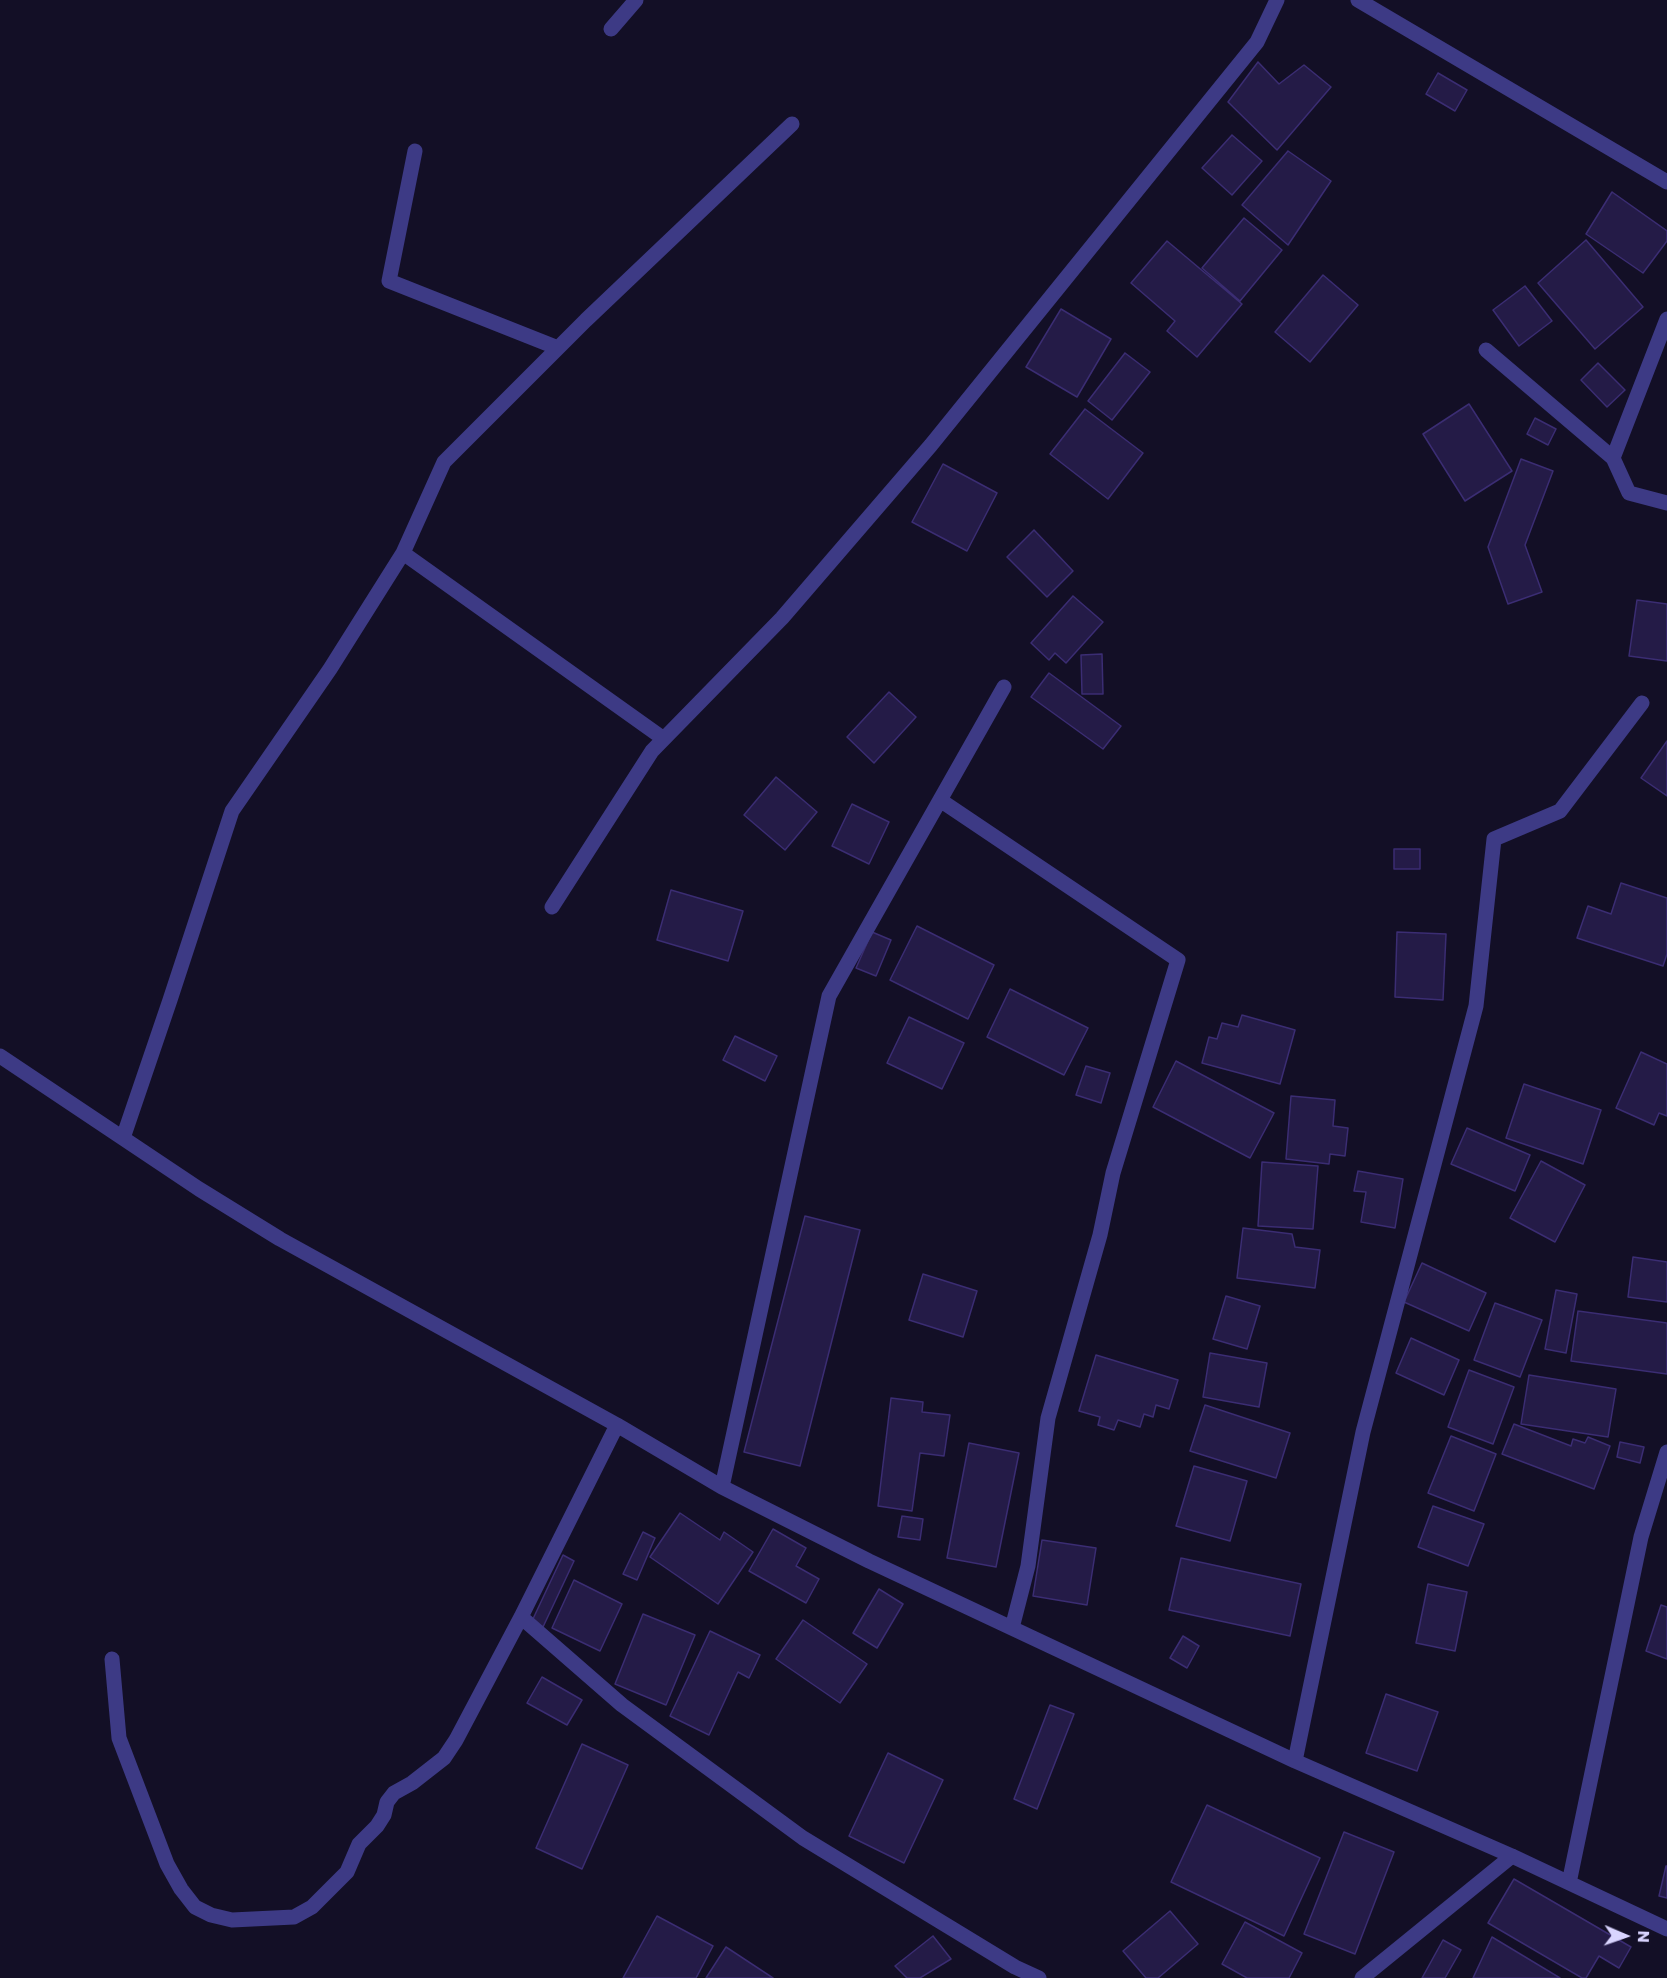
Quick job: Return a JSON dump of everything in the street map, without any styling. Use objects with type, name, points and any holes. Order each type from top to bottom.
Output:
[{"type":"street","points":[[611,29],[636,0]]},
{"type":"street","points":[[552,908],[652,751],[782,618],[931,446],[1257,42],[1277,0]]},
{"type":"street","points":[[1358,0],[1667,182]]},
{"type":"street","points":[[123,1138],[232,810],[330,669],[403,553],[444,462],[558,348],[792,124]]},
{"type":"street","points":[[415,151],[389,281],[558,348]]},
{"type":"street","points":[[1613,458],[1667,319]]},
{"type":"street","points":[[1486,350],[1613,458],[1629,493],[1667,503]]},
{"type":"street","points":[[403,553],[664,739]]},
{"type":"street","points":[[722,1487],[829,996],[1004,687]]},
{"type":"street","points":[[1295,1761],[1363,1432],[1476,1006],[1494,839],[1560,812],[1642,703]]},
{"type":"street","points":[[940,800],[1178,960],[1113,1173],[1100,1235],[1048,1418],[1028,1566],[1012,1628]]},
{"type":"street","points":[[0,1056],[199,1189],[280,1239],[617,1425],[722,1487],[869,1561],[1295,1761],[1512,1856],[1667,1929]]},
{"type":"street","points":[[112,1659],[118,1738],[167,1864],[180,1889],[195,1907],[211,1915],[232,1920],[294,1917],[312,1907],[347,1872],[359,1844],[377,1826],[384,1815],[387,1802],[394,1793],[412,1783],[444,1758],[456,1740],[521,1617],[617,1425]]},
{"type":"street","points":[[1569,1883],[1641,1537],[1667,1452]]},
{"type":"street","points":[[521,1617],[622,1705],[803,1838],[1015,1967],[1039,1978]]},
{"type":"street","points":[[1362,1978],[1512,1856]]},
{"type":"building","points":[[1258,62],[1279,84],[1304,65],[1331,87],[1277,150],[1228,102]]},
{"type":"building","points":[[1438,73],[1467,90],[1455,111],[1426,94]]},
{"type":"building","points":[[1232,135],[1262,161],[1232,195],[1202,168]]},
{"type":"building","points":[[1288,151],[1331,181],[1288,245],[1242,205]]},
{"type":"building","points":[[1612,192],[1667,231],[1667,241],[1643,273],[1586,234]]},
{"type":"building","points":[[1244,218],[1282,250],[1240,301],[1202,268]]},
{"type":"building","points":[[1586,240],[1643,307],[1595,349],[1538,283]]},
{"type":"building","points":[[1167,241],[1242,304],[1197,357],[1167,331],[1175,321],[1131,283]]},
{"type":"building","points":[[1323,275],[1358,305],[1310,362],[1275,332]]},
{"type":"building","points":[[1525,286],[1552,321],[1519,346],[1493,310]]},
{"type":"building","points":[[1061,309],[1111,339],[1077,397],[1026,367]]},
{"type":"building","points":[[1125,353],[1150,372],[1112,420],[1088,401]]},
{"type":"building","points":[[1598,363],[1625,390],[1607,407],[1581,380]]},
{"type":"building","points":[[1469,404],[1512,471],[1465,501],[1423,434]]},
{"type":"building","points":[[1085,409],[1143,453],[1108,499],[1050,454]]},
{"type":"building","points":[[1535,418],[1556,429],[1548,445],[1527,434]]},
{"type":"building","points":[[1521,459],[1553,471],[1525,545],[1542,592],[1508,604],[1488,547]]},
{"type":"building","points":[[943,464],[997,493],[967,551],[912,522]]},
{"type":"building","points":[[1034,530],[1073,571],[1047,597],[1007,557]]},
{"type":"building","points":[[1073,596],[1103,622],[1066,663],[1055,653],[1049,660],[1031,643]]},
{"type":"building","points":[[1637,600],[1667,604],[1667,661],[1629,656]]},
{"type":"building","points":[[1102,654],[1103,694],[1082,694],[1081,655]]},
{"type":"building","points":[[1049,673],[1121,726],[1103,749],[1031,697]]},
{"type":"building","points":[[889,692],[916,717],[874,763],[847,737]]},
{"type":"building","points":[[1667,741],[1667,796],[1641,778]]},
{"type":"building","points":[[776,777],[817,812],[785,850],[744,815]]},
{"type":"building","points":[[852,804],[889,822],[869,864],[832,846]]},
{"type":"building","points":[[1394,849],[1420,849],[1420,869],[1394,869]]},
{"type":"building","points":[[1621,883],[1667,898],[1667,954],[1663,966],[1577,938],[1588,906],[1611,914]]},
{"type":"building","points":[[671,890],[743,911],[728,961],[657,940]]},
{"type":"building","points":[[917,926],[994,965],[968,1019],[890,980]]},
{"type":"building","points":[[872,932],[891,940],[876,976],[856,968]]},
{"type":"building","points":[[1397,932],[1446,934],[1443,1000],[1395,997]]},
{"type":"building","points":[[1010,989],[1088,1028],[1064,1075],[987,1037]]},
{"type":"building","points":[[1242,1015],[1295,1030],[1280,1084],[1202,1063],[1209,1037],[1217,1039],[1222,1023],[1238,1027]]},
{"type":"building","points":[[909,1017],[964,1043],[942,1089],[887,1063]]},
{"type":"building","points":[[735,1036],[777,1056],[765,1081],[723,1060]]},
{"type":"building","points":[[1641,1052],[1667,1064],[1667,1116],[1659,1113],[1654,1125],[1616,1108]]},
{"type":"building","points":[[1176,1061],[1274,1113],[1250,1158],[1153,1107]]},
{"type":"building","points":[[1086,1066],[1110,1073],[1101,1103],[1076,1095]]},
{"type":"building","points":[[1524,1084],[1601,1110],[1583,1164],[1506,1138]]},
{"type":"building","points":[[1291,1096],[1335,1100],[1333,1126],[1348,1128],[1345,1156],[1330,1154],[1329,1164],[1286,1159]]},
{"type":"building","points":[[1467,1128],[1530,1155],[1515,1191],[1451,1164]]},
{"type":"building","points":[[1541,1161],[1585,1185],[1555,1242],[1510,1218]]},
{"type":"building","points":[[1262,1162],[1318,1166],[1313,1229],[1258,1226]]},
{"type":"building","points":[[1358,1171],[1403,1179],[1395,1228],[1361,1222],[1366,1192],[1354,1191]]},
{"type":"building","points":[[805,1216],[860,1230],[800,1466],[744,1452]]},
{"type":"building","points":[[1243,1228],[1292,1234],[1295,1247],[1320,1250],[1315,1288],[1237,1278]]},
{"type":"building","points":[[1633,1257],[1667,1262],[1667,1302],[1628,1297]]},
{"type":"building","points":[[1422,1263],[1486,1293],[1469,1331],[1404,1302]]},
{"type":"building","points":[[923,1274],[977,1291],[963,1337],[909,1320]]},
{"type":"building","points":[[1556,1290],[1577,1294],[1566,1353],[1545,1349]]},
{"type":"building","points":[[1226,1296],[1260,1306],[1247,1349],[1213,1339]]},
{"type":"building","points":[[1495,1303],[1542,1320],[1520,1377],[1474,1360]]},
{"type":"building","points":[[1578,1311],[1667,1323],[1667,1374],[1571,1361]]},
{"type":"building","points":[[1411,1338],[1459,1360],[1444,1395],[1396,1373]]},
{"type":"building","points":[[1210,1353],[1267,1363],[1259,1407],[1203,1397]]},
{"type":"building","points":[[1096,1355],[1178,1380],[1169,1409],[1156,1405],[1153,1417],[1144,1414],[1140,1427],[1118,1420],[1114,1430],[1098,1425],[1100,1417],[1079,1411]]},
{"type":"building","points":[[1469,1370],[1514,1387],[1493,1444],[1448,1427]]},
{"type":"building","points":[[1529,1375],[1616,1389],[1608,1437],[1521,1424]]},
{"type":"building","points":[[891,1398],[923,1402],[922,1412],[950,1415],[944,1456],[920,1453],[912,1511],[878,1506]]},
{"type":"building","points":[[1205,1405],[1290,1433],[1276,1478],[1190,1451]]},
{"type":"building","points":[[1514,1424],[1571,1446],[1573,1439],[1585,1443],[1588,1437],[1610,1446],[1594,1489],[1502,1454]]},
{"type":"building","points":[[1451,1436],[1496,1454],[1474,1511],[1428,1493]]},
{"type":"building","points":[[1620,1442],[1644,1447],[1640,1463],[1617,1457]]},
{"type":"building","points":[[969,1443],[1019,1453],[996,1567],[947,1558]]},
{"type":"building","points":[[1194,1466],[1247,1481],[1230,1541],[1176,1526]]},
{"type":"building","points":[[1433,1506],[1484,1524],[1468,1566],[1418,1547]]},
{"type":"building","points":[[680,1513],[720,1540],[724,1532],[753,1552],[718,1604],[650,1557]]},
{"type":"building","points":[[902,1516],[923,1519],[920,1540],[898,1537]]},
{"type":"building","points":[[773,1529],[806,1548],[796,1566],[819,1579],[806,1603],[749,1571]]},
{"type":"building","points":[[643,1532],[655,1538],[637,1580],[623,1574]]},
{"type":"building","points":[[1042,1540],[1096,1548],[1087,1605],[1033,1596]]},
{"type":"building","points":[[563,1555],[574,1561],[543,1627],[532,1621]]},
{"type":"building","points":[[1181,1558],[1301,1584],[1290,1636],[1169,1610]]},
{"type":"building","points":[[574,1580],[622,1604],[600,1651],[552,1628]]},
{"type":"building","points":[[1428,1584],[1467,1592],[1455,1651],[1416,1643]]},
{"type":"building","points":[[879,1589],[903,1604],[877,1648],[853,1633]]},
{"type":"building","points":[[1661,1605],[1667,1607],[1667,1659],[1646,1651]]},
{"type":"building","points":[[643,1614],[695,1635],[666,1705],[615,1684]]},
{"type":"building","points":[[803,1620],[867,1664],[840,1703],[776,1659]]},
{"type":"building","points":[[710,1631],[760,1655],[749,1678],[738,1672],[709,1735],[670,1716]]},
{"type":"building","points":[[1183,1636],[1199,1646],[1187,1668],[1170,1658]]},
{"type":"building","points":[[542,1677],[582,1700],[567,1725],[527,1703]]},
{"type":"building","points":[[1386,1694],[1438,1712],[1417,1771],[1366,1753]]},
{"type":"building","points":[[1050,1705],[1074,1714],[1037,1809],[1014,1799]]},
{"type":"building","points":[[582,1744],[628,1765],[582,1869],[536,1848]]},
{"type":"building","points":[[888,1753],[943,1780],[904,1863],[849,1836]]},
{"type":"building","points":[[1207,1805],[1320,1858],[1284,1936],[1171,1882]]},
{"type":"building","points":[[1344,1832],[1394,1852],[1355,1954],[1304,1934]]},
{"type":"building","points":[[1667,1866],[1667,1898],[1659,1896]]},
{"type":"building","points":[[1514,1879],[1631,1947],[1619,1968],[1599,1956],[1586,1978],[1582,1978],[1488,1923]]},
{"type":"building","points":[[1170,1911],[1198,1944],[1158,1978],[1146,1978],[1123,1951]]},
{"type":"building","points":[[657,1916],[713,1946],[696,1978],[623,1978]]},
{"type":"building","points":[[1245,1922],[1302,1953],[1289,1978],[1247,1978],[1222,1964]]},
{"type":"building","points":[[933,1936],[951,1959],[920,1978],[907,1978],[895,1966]]},
{"type":"building","points":[[1492,1937],[1560,1978],[1473,1978]]},
{"type":"building","points":[[1443,1940],[1461,1950],[1445,1978],[1422,1978]]},
{"type":"building","points":[[726,1947],[773,1978],[706,1978]]}]
